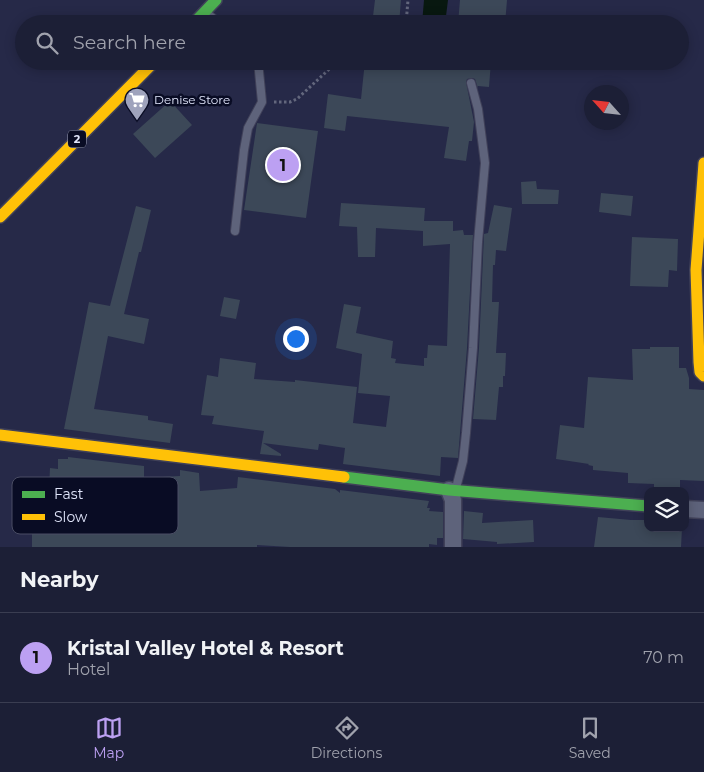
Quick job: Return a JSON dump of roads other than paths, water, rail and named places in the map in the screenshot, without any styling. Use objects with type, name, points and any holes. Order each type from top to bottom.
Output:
[{"type":"main road","points":[[202,15],[216,0]]},
{"type":"main road","name":"2","points":[[0,217],[146,70]]},
{"type":"main road","points":[[704,163],[696,270],[698,362],[700,372],[704,376]]},
{"type":"main road","points":[[0,435],[453,490],[644,506]]},
{"type":"street","points":[[453,490],[453,547]]},
{"type":"street","points":[[689,509],[704,510]]},
{"type":"lane","points":[[205,12],[209,15]]},
{"type":"lane","points":[[234,231],[248,128],[262,102],[260,70]]},
{"type":"lane","points":[[453,490],[463,461],[466,434],[485,162],[478,109],[471,83]]},
{"type":"place","name":"Denise Store","points":[[137,121]]},
{"type":"place","name":"Kristal Valley Hotel & Resort","points":[[283,165]]}]
